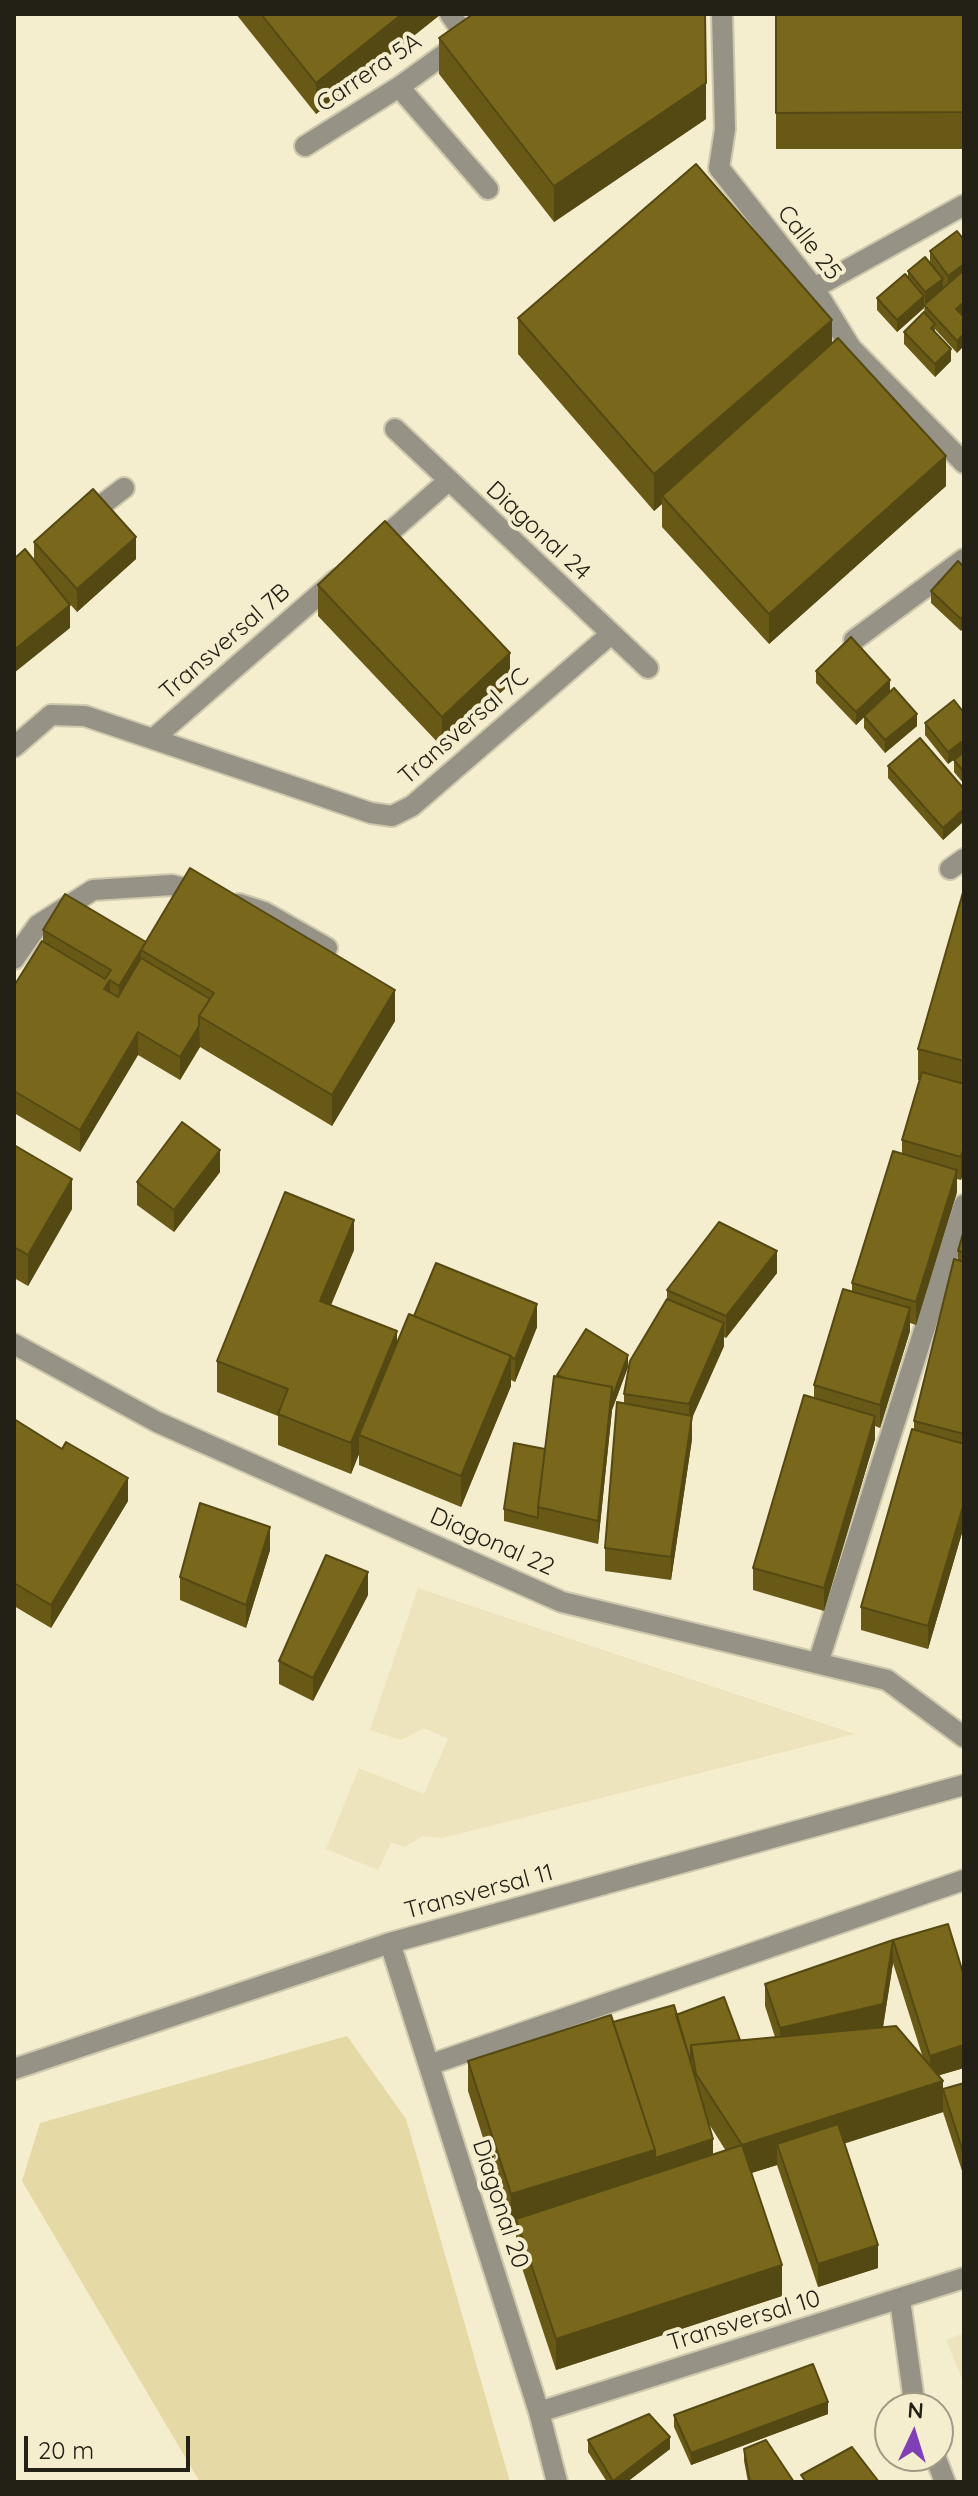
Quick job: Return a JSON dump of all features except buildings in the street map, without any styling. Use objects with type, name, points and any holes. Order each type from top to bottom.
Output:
[{"type":"street","points":[[450,14],[467,38]]},
{"type":"street","name":"Carrera 5A","points":[[305,146],[399,87],[500,14]]},
{"type":"street","name":"Calle 25","points":[[722,14],[725,129],[713,173],[814,288],[846,353],[964,463]]},
{"type":"street","points":[[399,87],[488,189]]},
{"type":"street","points":[[814,288],[964,205]]},
{"type":"street","name":"Diagonal 24","points":[[395,429],[447,482],[648,668]]},
{"type":"street","name":"Transversal 7B","points":[[153,739],[447,482]]},
{"type":"street","points":[[63,534],[124,488]]},
{"type":"street","points":[[854,640],[964,559]]},
{"type":"street","name":"Transversal 7C","points":[[153,739],[371,813],[392,816],[412,806],[611,634]]},
{"type":"street","points":[[14,747],[51,715],[85,716],[153,739]]},
{"type":"street","points":[[14,959],[38,925],[93,890],[172,885],[264,912],[327,948]]},
{"type":"street","points":[[818,1663],[964,1205]]},
{"type":"street","name":"Diagonal 22","points":[[14,1344],[157,1422],[562,1602],[887,1680],[964,1737]]},
{"type":"street","name":"Transversal 11","points":[[14,2069],[390,1943],[964,1785]]},
{"type":"street","points":[[429,2065],[964,1880]]},
{"type":"street","name":"Diagonal 20","points":[[390,1943],[539,2412],[557,2482]]},
{"type":"street","name":"Transversal 10","points":[[539,2412],[964,2278]]},
{"type":"street","points":[[900,2300],[913,2392]]},
{"type":"shaded area","points":[[418,1588],[855,1734],[442,1838],[423,1836],[405,1847],[391,1842],[378,1870],[326,1849],[359,1768],[424,1794],[448,1739],[424,1728],[401,1740],[370,1730]]},
{"type":"shaded area","points":[[347,2036],[406,2119],[510,2482],[200,2482],[22,2181],[40,2123]]},
{"type":"shaded area","points":[[964,2333],[964,2384],[946,2340]]}]
